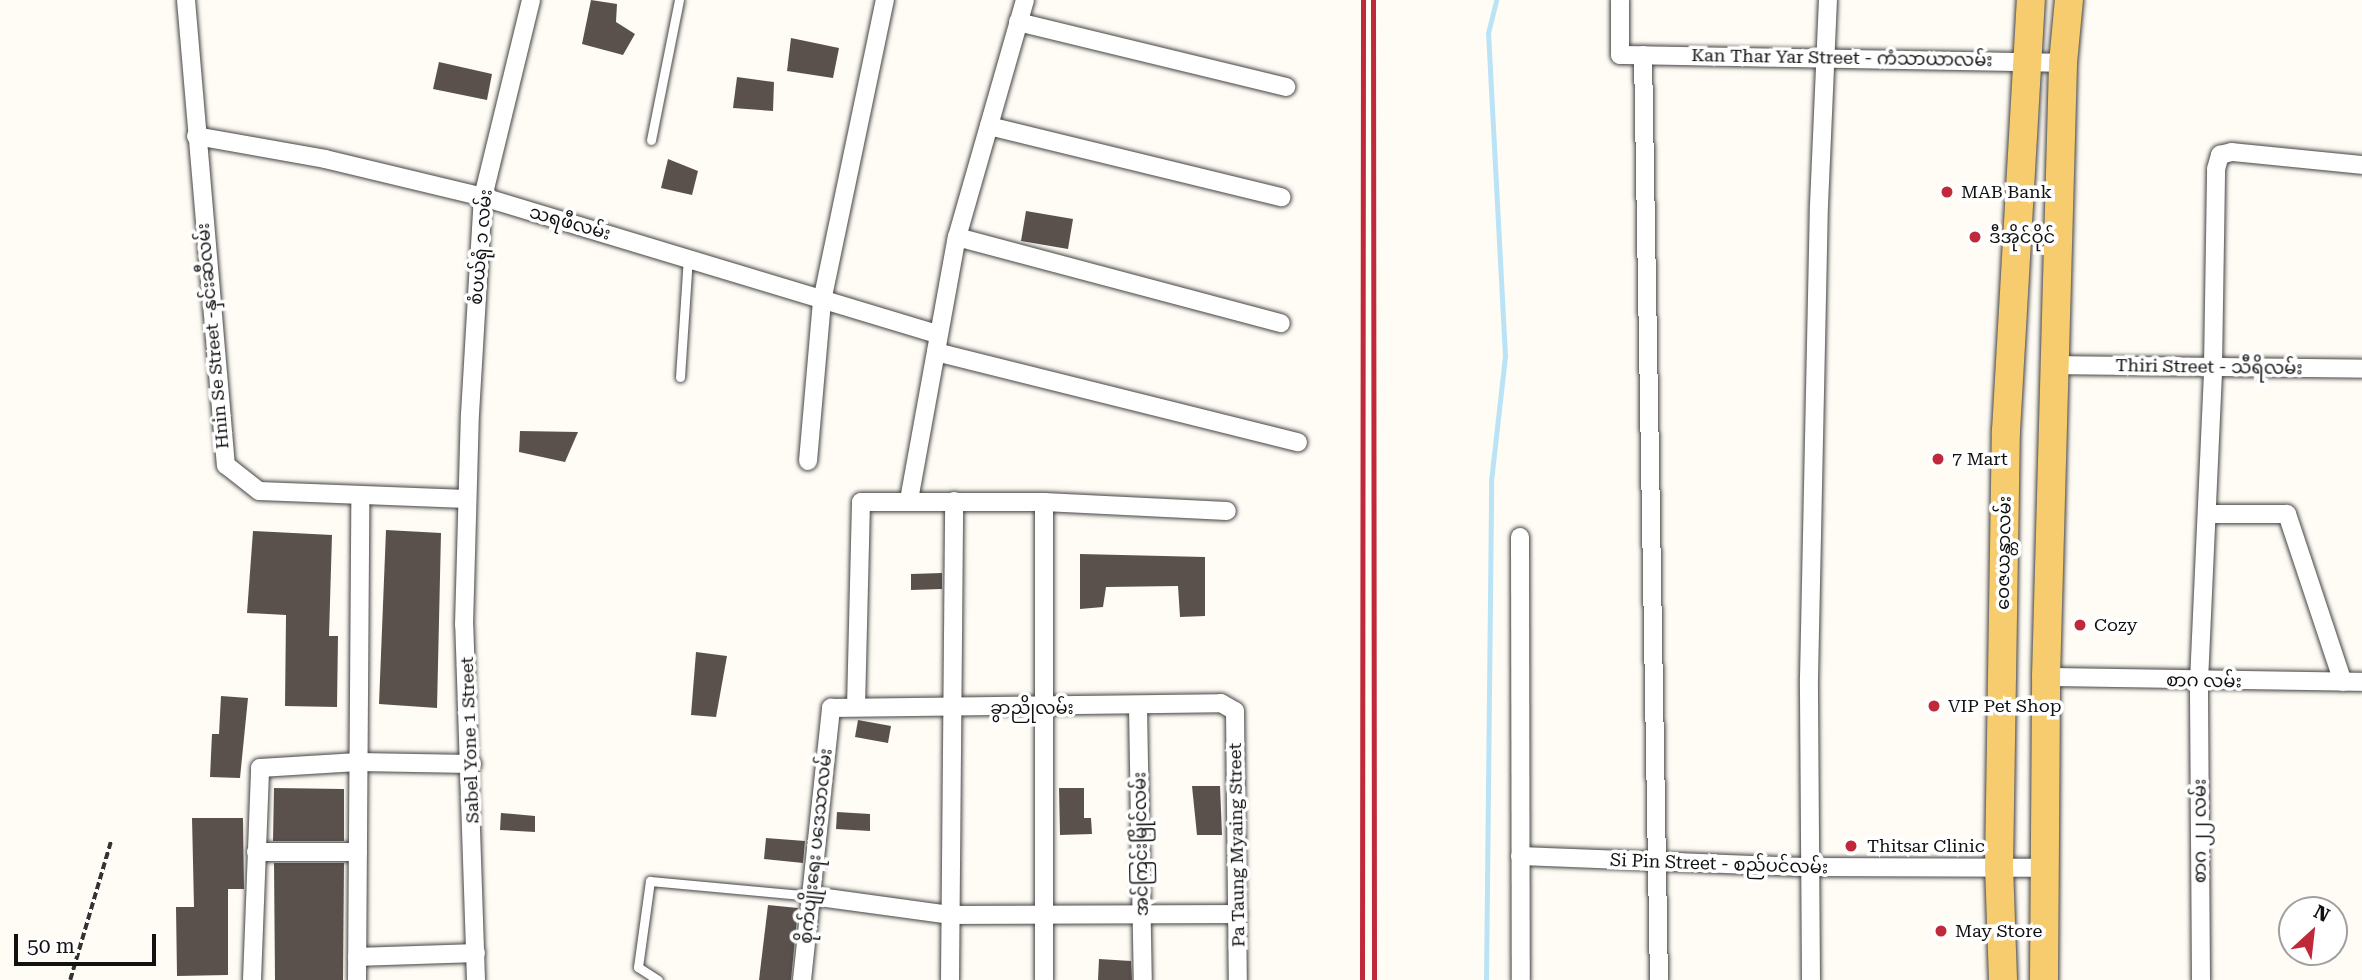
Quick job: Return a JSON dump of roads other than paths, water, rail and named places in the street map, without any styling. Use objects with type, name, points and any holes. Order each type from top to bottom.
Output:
[{"type":"main road","name":"ဝေဇယန္တာလမ်း","points":[[2003,980],[1999,868],[2006,431],[2025,60],[2031,0]]},
{"type":"main road","points":[[2044,980],[2046,677],[2063,63],[2069,0]]},
{"type":"street","name":"Hnin Se Street -နှင်းဆီလမ်း","points":[[186,0],[226,465],[259,491],[467,499]]},
{"type":"street","name":"စံပယ်ရုံ ၁ လမ်း","points":[[467,499],[483,197],[531,0]]},
{"type":"street","points":[[808,461],[822,301],[885,0]]},
{"type":"street","points":[[909,500],[957,237],[1026,0]]},
{"type":"street","name":"Kan Thar Yar Street - ကံသာယာလမ်း","points":[[1620,0],[1620,55],[2025,60],[2063,63]]},
{"type":"street","points":[[1811,980],[1809,664],[1824,58],[1828,0]]},
{"type":"street","points":[[1018,22],[1286,87]]},
{"type":"street","points":[[1643,55],[1658,980]]},
{"type":"street","points":[[989,126],[1281,197]]},
{"type":"street","name":"သရဖီလမ်း","points":[[196,136],[326,159],[483,197],[822,301],[937,343],[1298,442]]},
{"type":"street","name":"စာဂ ၂၂ လမ်း","points":[[2201,980],[2199,681],[2213,367],[2216,169],[2220,155],[2232,152],[2362,165]]},
{"type":"street","points":[[957,237],[1280,323]]},
{"type":"street","name":"Thiri Street - သီရိလမ်း","points":[[2056,365],[2362,369]]},
{"type":"street","points":[[357,980],[360,495]]},
{"type":"street","name":"Sabel Yone 1 Street","points":[[467,499],[464,625],[472,764],[476,980]]},
{"type":"street","points":[[856,707],[858,510],[866,499],[1044,502],[1227,511]]},
{"type":"street","points":[[950,980],[954,501]]},
{"type":"street","points":[[1044,502],[1041,708],[1044,980]]},
{"type":"street","points":[[2207,514],[2287,514],[2343,682]]},
{"type":"street","points":[[1520,537],[1521,980]]},
{"type":"street","name":"စာဂ လမ်း","points":[[2046,677],[2362,682]]},
{"type":"street","name":"ခွာညိုလမ်း","points":[[829,712],[835,707],[1138,707],[1221,703],[1235,711]]},
{"type":"street","name":"အင်ကြင်းမြိုင်လမ်း","points":[[1138,707],[1143,980]]},
{"type":"street","name":"Pa Taung Myaing Street","points":[[1235,711],[1238,980]]},
{"type":"street","name":"စိုက်ပျိုးရေး ပဒေသာလမ်း","points":[[802,980],[829,712]]},
{"type":"street","points":[[252,980],[260,768],[358,762],[472,764]]},
{"type":"street","points":[[256,852],[358,852]]},
{"type":"street","name":"Si Pin Street - စည်ပင်လမ်း","points":[[1520,856],[1810,867],[2045,868]]},
{"type":"street","points":[[812,896],[950,915],[1238,914]]},
{"type":"street","points":[[357,957],[476,953]]},
{"type":"lane","points":[[651,139],[679,0]]},
{"type":"lane","points":[[680,377],[688,258]]},
{"type":"lane","points":[[658,980],[641,973],[638,967],[650,881],[812,896]]},
{"type":"waterway","points":[[1486,980],[1491,481],[1505,356],[1488,33],[1496,0]]},
{"type":"railway","points":[[1362,980],[1363,0]]},
{"type":"railway","points":[[1373,0],[1374,980]]},
{"type":"place","name":"MAB Bank","points":[[1947,192]]},
{"type":"place","name":"ဒီအိုင်ဝိုင်","points":[[1975,237]]},
{"type":"place","name":"7 Mart","points":[[1938,459]]},
{"type":"place","name":"Cozy","points":[[2080,625]]},
{"type":"place","name":"VIP Pet Shop","points":[[1934,706]]},
{"type":"place","name":"Thitsar Clinic","points":[[1851,846]]},
{"type":"place","name":"May Store","points":[[1941,931]]}]
